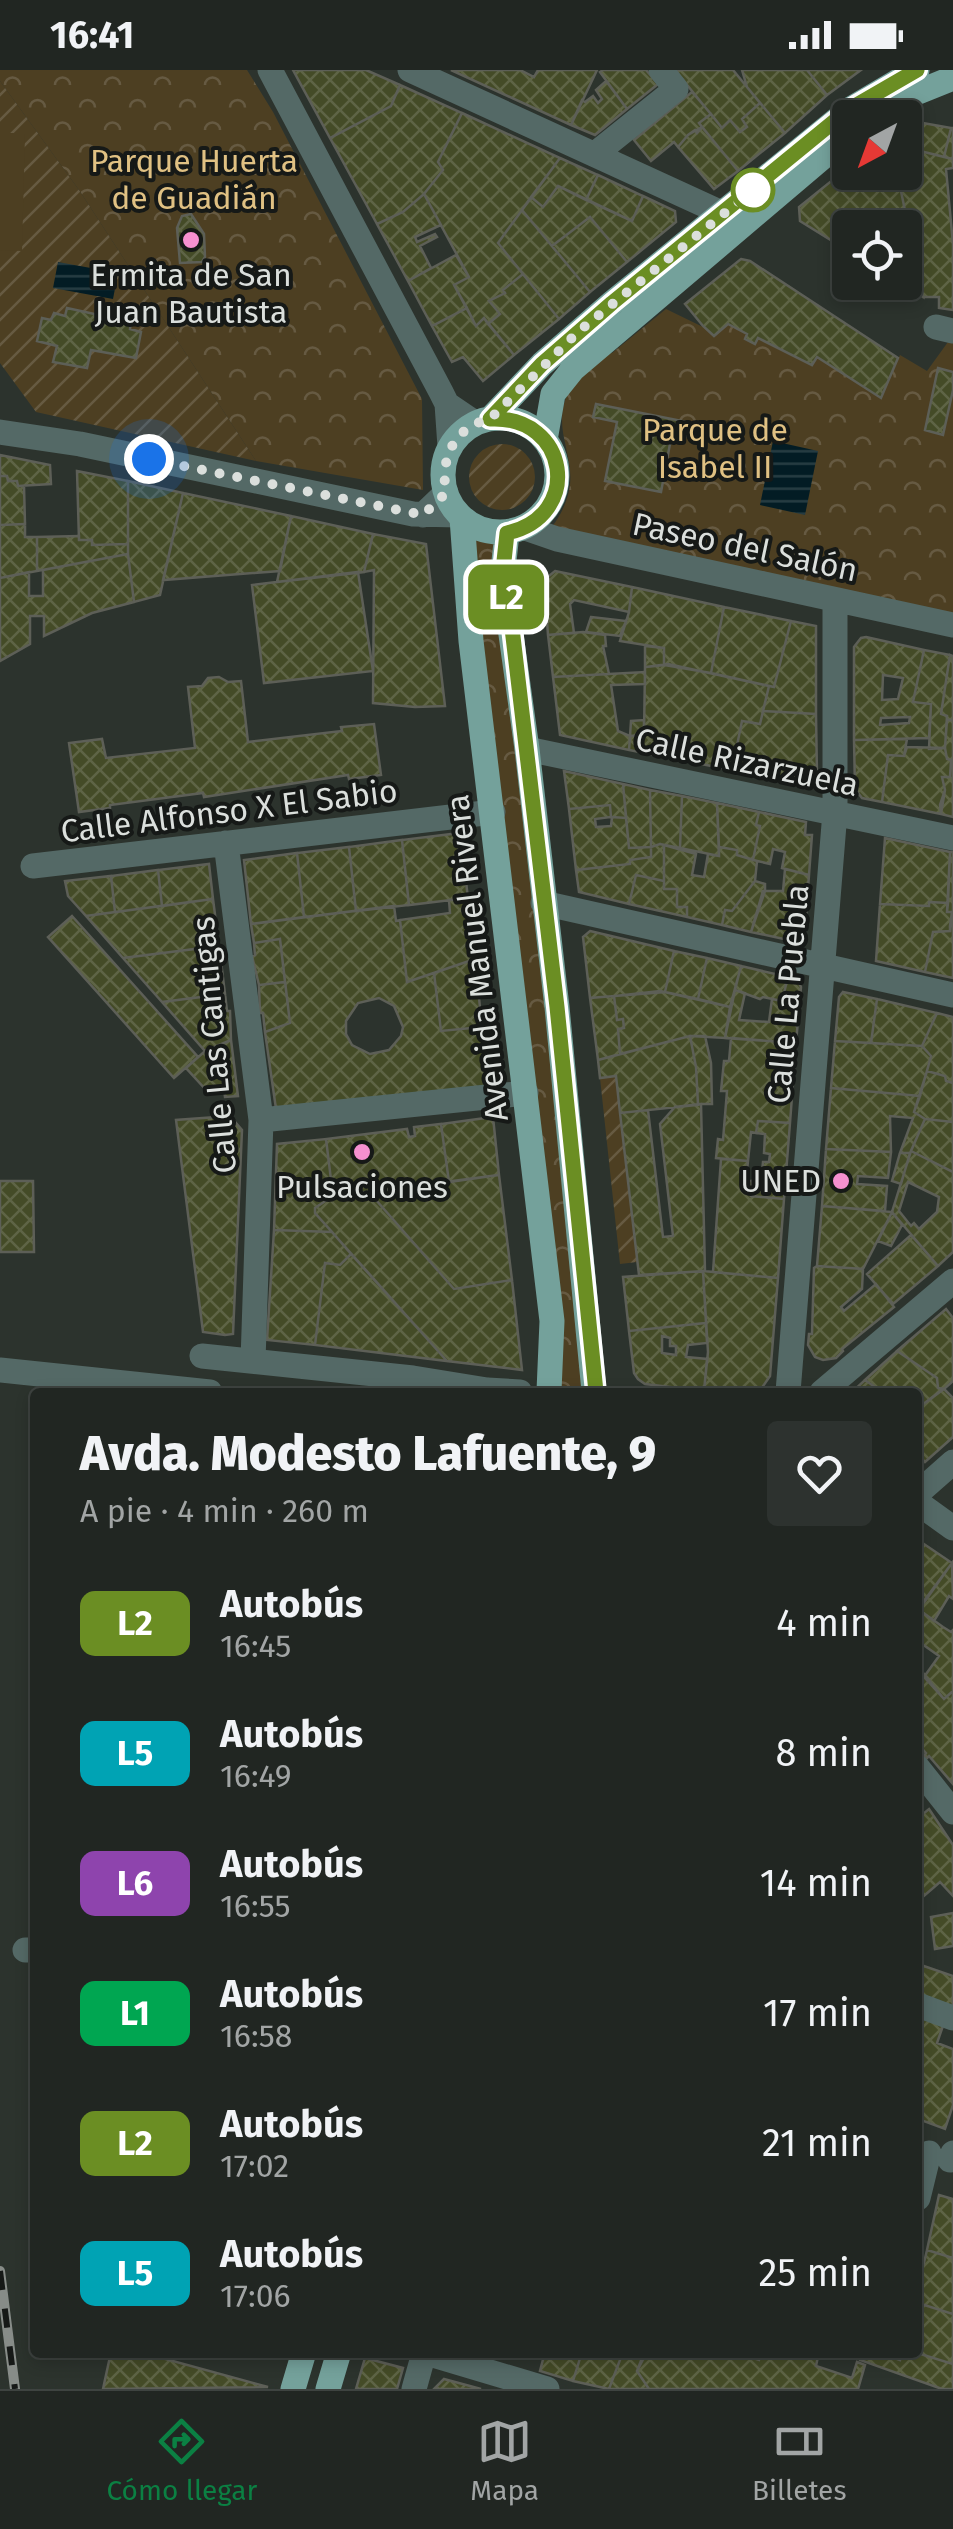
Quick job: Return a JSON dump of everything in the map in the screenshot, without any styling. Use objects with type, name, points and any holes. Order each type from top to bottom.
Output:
[{"type":"main road","points":[[516,530],[483,530],[456,509],[443,477],[450,447],[578,332],[848,110],[917,70]]},
{"type":"main road","points":[[904,100],[953,78]]},
{"type":"main road","points":[[546,440],[553,394],[573,368],[832,149]]},
{"type":"main road","points":[[482,421],[521,422],[546,440],[558,472],[557,489],[550,505],[516,530],[504,561],[561,1044],[595,1388]]},
{"type":"main road","name":"Avenida Manuel Rivera","points":[[456,509],[552,1322],[548,1388]]},
{"type":"main road","points":[[293,2389],[302,2358]]},
{"type":"main road","points":[[328,2389],[337,2358]]},
{"type":"street","points":[[270,70],[446,404],[450,447]]},
{"type":"street","points":[[410,70],[724,214]]},
{"type":"street","points":[[595,154],[676,88],[661,70]]},
{"type":"street","points":[[446,404],[482,421]]},
{"type":"street","points":[[0,432],[80,444],[423,515],[456,509]]},
{"type":"street","name":"Paseo del Salón","points":[[516,530],[953,626]]},
{"type":"street","name":"Calle La Puebla","points":[[790,1380],[835,812],[835,600]]},
{"type":"street","name":"Calle Rizarzuela","points":[[527,749],[953,838]]},
{"type":"street","name":"Calle Alfonso X El Sabio","points":[[33,866],[494,812]]},
{"type":"street","name":"Calle Las Cantigas","points":[[226,843],[260,1120],[253,1361]]},
{"type":"street","points":[[543,903],[953,995]]},
{"type":"street","points":[[260,1120],[526,1092]]},
{"type":"street","points":[[827,1388],[953,1281]]},
{"type":"street","points":[[202,1356],[439,1388]]},
{"type":"street","points":[[0,1370],[166,1388]]},
{"type":"street","points":[[922,1489],[953,1462]]},
{"type":"street","points":[[922,1506],[953,1528]]},
{"type":"street","points":[[922,1784],[953,1812]]},
{"type":"street","points":[[922,2006],[953,2018]]},
{"type":"street","points":[[922,2191],[941,2155]]},
{"type":"street","points":[[414,2389],[422,2358]]},
{"type":"street","points":[[440,2358],[547,2389]]},
{"type":"green space","name":"Parque Huerta de Guadián","points":[[0,70],[247,70],[273,112],[422,399],[423,490],[256,461],[79,190],[0,81]]},
{"type":"green space","points":[[0,81],[79,190],[256,461],[36,412],[0,363]]},
{"type":"green space","points":[[0,133],[25,133],[22,251],[0,250]]},
{"type":"green space","name":"Parque de Isabel II","points":[[666,309],[703,327],[728,324],[747,334],[745,340],[755,344],[758,338],[812,364],[817,357],[880,398],[900,355],[927,371],[953,340],[953,613],[552,527],[570,488],[562,426],[571,387],[604,352],[612,353]]},
{"type":"green space","points":[[502,444],[526,453],[535,477],[526,501],[502,510],[478,501],[469,477],[478,453]]},
{"type":"green space","points":[[472,525],[495,533],[594,1388],[549,1388]]},
{"type":"green space","points":[[616,1076],[637,1262],[620,1264],[600,1078]]},
{"type":"water","points":[[58,262],[118,273],[113,299],[53,288]]},
{"type":"water","points":[[773,441],[818,451],[805,515],[760,505]]},
{"type":"building","points":[[293,70],[366,70],[400,85],[391,106],[330,138]]},
{"type":"building","points":[[451,70],[520,70],[534,77],[538,70],[597,70],[571,125]]},
{"type":"building","points":[[646,70],[658,84],[627,109],[600,72]]},
{"type":"building","points":[[675,70],[733,70],[760,103],[742,119],[747,127],[740,132],[730,120],[722,128]]},
{"type":"building","points":[[742,70],[807,70],[827,95],[785,133],[747,87]]},
{"type":"building","points":[[807,70],[861,70],[827,95]]},
{"type":"building","points":[[606,81],[627,109],[595,135],[571,125],[582,100],[593,96],[598,103],[602,99],[596,90]]},
{"type":"building","points":[[400,85],[462,113],[438,162],[443,170],[403,212],[377,224],[330,138],[391,106]]},
{"type":"building","points":[[692,92],[711,114],[699,123],[702,127],[697,133],[695,130],[688,135],[678,147],[674,142],[651,161],[634,140]]},
{"type":"building","points":[[760,103],[785,133],[738,171],[699,123],[711,114],[722,128],[730,120],[740,132],[747,127],[742,119]]},
{"type":"building","points":[[462,113],[560,158],[498,243],[523,274],[503,290],[505,293],[489,301],[500,314],[488,324],[484,318],[476,326],[454,285],[469,277],[424,194],[443,170],[438,162]]},
{"type":"building","points":[[922,123],[951,128],[944,157],[922,152]]},
{"type":"building","points":[[702,127],[738,171],[714,189],[678,147]]},
{"type":"building","points":[[953,128],[953,159],[944,157]]},
{"type":"building","points":[[922,151],[953,159],[953,168],[946,169],[953,244],[953,310],[939,308],[939,297],[923,297],[922,210],[905,210],[901,190],[922,190]]},
{"type":"building","points":[[560,158],[598,175],[586,200],[558,186],[543,207],[531,197]]},
{"type":"building","points":[[598,175],[643,196],[632,221],[586,200]]},
{"type":"building","points":[[832,180],[832,190],[901,190],[905,210],[832,210],[832,241],[800,221],[799,207]]},
{"type":"building","points":[[558,186],[632,221],[643,196],[675,211],[676,222],[627,262],[590,217],[552,246],[522,210],[531,197],[543,207]]},
{"type":"building","points":[[424,194],[441,225],[415,237],[417,242],[435,234],[437,237],[420,246],[431,268],[408,281],[377,224],[403,212]]},
{"type":"building","points":[[522,210],[590,292],[559,319],[498,243]]},
{"type":"building","name":"Ermita de San Juan Bautista","points":[[191,214],[204,234],[205,257],[202,262],[180,263],[177,228],[182,216]]},
{"type":"building","points":[[590,217],[627,262],[590,292],[552,246]]},
{"type":"building","points":[[456,255],[469,277],[454,285],[467,308],[432,326],[408,281]]},
{"type":"building","points":[[741,259],[750,261],[898,358],[881,398],[817,357],[812,365],[758,338],[755,344],[745,339],[747,334],[728,324],[714,336],[703,326],[685,304]]},
{"type":"building","points":[[523,274],[559,319],[514,355],[488,324],[500,314],[489,301],[505,293],[503,290]]},
{"type":"building","points":[[67,308],[131,322],[130,329],[141,332],[136,358],[91,350],[87,368],[53,362],[57,346],[37,341],[42,318],[51,320],[54,313],[65,316]]},
{"type":"building","points":[[467,308],[476,326],[484,318],[514,355],[483,381],[463,357],[452,362],[432,326]]},
{"type":"building","points":[[938,368],[953,372],[943,435],[925,430]]},
{"type":"building","points":[[596,404],[697,424],[694,438],[672,433],[661,492],[605,481],[617,422],[593,417]]},
{"type":"building","points":[[0,455],[50,465],[51,484],[18,486],[17,481],[8,481],[7,476],[0,476]]},
{"type":"building","points":[[77,471],[128,481],[128,544],[92,545],[92,540],[79,540]]},
{"type":"building","points":[[0,476],[24,486],[25,524],[0,525]]},
{"type":"building","points":[[128,481],[183,493],[160,595],[134,602],[128,554]]},
{"type":"building","points":[[183,493],[291,516],[280,571],[163,580]]},
{"type":"building","points":[[291,516],[373,534],[364,572],[277,582]]},
{"type":"building","points":[[25,524],[25,537],[37,537],[37,571],[0,578],[0,525]]},
{"type":"building","points":[[373,534],[426,544],[445,706],[373,703],[374,570],[364,572]]},
{"type":"building","points":[[79,536],[79,540],[92,540],[92,545],[128,544],[128,554],[37,571],[37,537]]},
{"type":"building","points":[[128,554],[134,602],[92,613],[44,636],[44,616],[30,616],[30,644],[0,661],[0,578],[29,572],[29,596],[43,596],[43,570]]},
{"type":"building","points":[[555,571],[632,587],[629,612],[574,600],[570,604],[574,633],[548,635],[544,580]]},
{"type":"building","points":[[358,572],[373,671],[264,683],[252,585]]},
{"type":"building","points":[[632,587],[724,607],[711,673],[664,665],[664,648],[620,641]]},
{"type":"building","points":[[724,607],[791,621],[774,687],[711,673]]},
{"type":"building","points":[[591,617],[626,621],[620,636],[586,632]]},
{"type":"building","points":[[791,621],[816,626],[816,714],[763,711],[769,686],[774,687]]},
{"type":"building","points":[[548,635],[605,635],[603,646],[609,674],[553,677]]},
{"type":"building","points":[[861,638],[924,650],[913,702],[931,704],[929,738],[854,740],[854,647]],"holes":[[[883,675],[903,678],[898,699],[882,700]],[[910,717],[909,723],[880,725],[881,718]]]},
{"type":"building","points":[[645,646],[664,648],[664,665],[645,667]]},
{"type":"building","points":[[924,650],[950,655],[941,714],[947,716],[945,748],[929,749],[931,704],[913,702]]},
{"type":"building","points":[[950,655],[953,720],[947,720],[941,714]]},
{"type":"building","points":[[668,664],[769,686],[760,724],[742,721],[732,770],[629,750],[630,736],[644,735],[645,667]]},
{"type":"building","points":[[645,672],[645,684],[611,685],[618,731],[630,736],[629,750],[560,735],[553,677]]},
{"type":"building","points":[[219,677],[228,682],[241,681],[248,742],[374,724],[381,775],[349,779],[348,775],[79,812],[69,743],[102,739],[106,758],[195,748],[188,687],[202,686],[208,678]]},
{"type":"building","points":[[763,711],[816,714],[817,775],[812,783],[802,786],[732,770],[742,721],[760,724]]},
{"type":"building","points":[[644,720],[644,735],[630,736],[631,721]]},
{"type":"building","points":[[947,720],[953,720],[953,817],[941,814],[940,805],[945,790],[942,777],[950,777],[951,760],[947,759],[945,748]]},
{"type":"building","points":[[907,739],[904,756],[888,755],[882,802],[862,798],[855,789],[854,740]]},
{"type":"building","points":[[907,747],[945,748],[947,759],[951,760],[950,777],[942,777],[945,790],[941,814],[882,802],[888,755],[904,756]]},
{"type":"building","points":[[564,771],[623,784],[626,818],[611,817],[610,805],[569,809]]},
{"type":"building","points":[[623,784],[650,790],[651,847],[629,848]]},
{"type":"building","points":[[650,790],[682,796],[680,848],[660,844],[651,847]]},
{"type":"building","points":[[682,796],[717,803],[719,856],[680,848]]},
{"type":"building","points":[[717,803],[759,812],[753,860],[737,855],[737,850],[719,847]]},
{"type":"building","points":[[610,805],[611,817],[595,819],[596,827],[611,826],[612,817],[626,818],[629,848],[651,847],[651,857],[630,860],[630,864],[576,870],[569,809]]},
{"type":"building","points":[[759,812],[806,822],[805,835],[812,835],[809,875],[782,868],[785,852],[773,849],[770,864],[753,860]]},
{"type":"building","points":[[460,833],[468,898],[409,905],[402,840]]},
{"type":"building","points":[[885,838],[950,852],[948,903],[880,904]]},
{"type":"building","points":[[402,840],[409,905],[356,911],[349,847]]},
{"type":"building","points":[[664,845],[664,881],[636,875],[629,904],[579,892],[576,870],[630,864],[630,860],[651,857],[651,847]]},
{"type":"building","points":[[664,845],[696,854],[692,875],[704,877],[708,854],[719,856],[719,847],[737,850],[737,855],[757,861],[755,881],[732,911],[725,910],[722,925],[687,917],[687,907],[677,907],[677,889],[664,889]]},
{"type":"building","points":[[349,847],[356,911],[304,917],[297,853]]},
{"type":"building","points":[[950,852],[953,926],[952,912],[947,912]]},
{"type":"building","points":[[297,853],[304,917],[251,924],[244,860]]},
{"type":"building","points":[[209,864],[213,899],[162,906],[158,870]]},
{"type":"building","points":[[785,869],[809,875],[805,932],[798,942],[751,932],[763,891],[783,891]]},
{"type":"building","points":[[158,870],[162,906],[115,912],[111,876]]},
{"type":"building","points":[[636,875],[664,881],[664,889],[677,889],[677,907],[687,907],[687,917],[629,904]]},
{"type":"building","points":[[111,876],[115,912],[86,916],[68,896],[65,881]]},
{"type":"building","points":[[755,881],[765,884],[765,891],[751,932],[722,925],[725,910],[732,911]]},
{"type":"building","points":[[468,898],[475,959],[407,982],[400,920],[450,913],[449,900]]},
{"type":"building","points":[[213,899],[219,946],[123,958],[86,916]]},
{"type":"building","points":[[929,902],[948,903],[947,912],[952,912],[950,931],[933,932],[925,972],[876,961],[880,904],[929,906]]},
{"type":"building","points":[[394,906],[396,921],[400,920],[407,982],[434,973],[441,1031],[482,1027],[489,1088],[276,1109],[265,1032],[290,1023],[280,939],[254,943],[251,924]],"holes":[[[379,998],[394,1006],[403,1027],[389,1050],[370,1054],[352,1045],[346,1034],[346,1021],[358,1003]]]},
{"type":"building","points":[[72,916],[198,1057],[174,1078],[48,937]]},
{"type":"building","points":[[950,926],[953,978],[925,972],[933,932],[950,931]]},
{"type":"building","points":[[590,931],[674,951],[665,992],[590,998],[583,937]]},
{"type":"building","points":[[280,939],[285,982],[259,985],[252,956],[254,943]]},
{"type":"building","points":[[219,946],[225,994],[162,1002],[123,958]]},
{"type":"building","points":[[674,951],[707,958],[698,999],[665,992]]},
{"type":"building","points":[[707,958],[741,966],[730,1007],[698,999]]},
{"type":"building","points":[[475,959],[482,1027],[441,1031],[434,973]]},
{"type":"building","points":[[741,966],[788,977],[782,1001],[760,999],[735,990]]},
{"type":"building","points":[[788,977],[801,987],[796,1043],[725,1038],[735,990],[745,993],[739,1020],[769,1022],[772,999],[782,1001]]},
{"type":"building","points":[[285,982],[290,1023],[265,1032],[259,985]]},
{"type":"building","points":[[660,991],[730,1007],[725,1038],[690,1036],[620,1054],[618,1029],[624,1028],[623,1019],[617,1020],[614,996]]},
{"type":"building","points":[[843,992],[877,999],[871,1043],[835,1041],[839,997]]},
{"type":"building","points":[[225,994],[231,1040],[205,1051],[162,1002]]},
{"type":"building","points":[[614,996],[617,1020],[623,1019],[624,1028],[618,1029],[620,1054],[598,1060],[590,998]]},
{"type":"building","points":[[877,999],[937,1013],[922,1046],[871,1043]]},
{"type":"building","points":[[937,1013],[953,1017],[953,1083],[946,1081],[945,1076],[927,1071],[931,1056],[922,1046]]},
{"type":"building","points":[[690,1036],[705,1036],[711,1063],[712,1104],[698,1104]]},
{"type":"building","points":[[690,1036],[698,1105],[620,1113],[616,1076],[600,1078],[598,1060]]},
{"type":"building","points":[[731,1038],[796,1043],[790,1123],[758,1121],[756,1133],[751,1132],[748,1161],[716,1158],[718,1139],[723,1140],[727,1091],[721,1091]]},
{"type":"building","points":[[231,1040],[238,1096],[225,1097],[224,1089],[207,1091],[186,1068],[205,1051]]},
{"type":"building","points":[[835,1041],[922,1046],[931,1056],[920,1096],[831,1088]]},
{"type":"building","points":[[927,1071],[945,1076],[946,1081],[953,1083],[953,1122],[925,1119],[914,1112]]},
{"type":"building","points":[[831,1088],[920,1096],[914,1112],[925,1119],[910,1153],[900,1153],[913,1118],[890,1116],[891,1152],[826,1149]]},
{"type":"building","points":[[701,1104],[705,1271],[639,1275],[620,1113],[648,1110],[663,1237],[673,1236],[660,1124],[675,1107]]},
{"type":"building","points":[[230,1116],[242,1130],[233,1334],[225,1335],[203,1332],[176,1120]]},
{"type":"building","points":[[493,1117],[499,1175],[449,1182],[441,1124]]},
{"type":"building","points":[[925,1119],[953,1122],[953,1172],[911,1151]]},
{"type":"building","points":[[758,1121],[790,1123],[784,1199],[751,1196],[752,1181],[761,1182],[763,1162],[769,1162],[770,1154],[764,1153],[765,1134],[756,1133]]},
{"type":"building","points":[[441,1124],[449,1182],[333,1196],[326,1139],[407,1129],[409,1137],[415,1136],[414,1127]]},
{"type":"building","points":[[326,1139],[333,1196],[315,1208],[315,1213],[332,1232],[274,1230],[277,1144]]},
{"type":"building","name":"UNED","points":[[826,1149],[891,1152],[888,1178],[858,1176],[857,1184],[887,1186],[885,1211],[822,1206]]},
{"type":"building","points":[[911,1151],[953,1172],[953,1252],[938,1266],[892,1212]],"holes":[[[908,1182],[939,1197],[937,1212],[919,1229],[914,1223],[911,1226],[899,1211]]]},
{"type":"building","points":[[900,1153],[910,1153],[901,1184],[892,1181]]},
{"type":"building","points":[[721,1159],[748,1161],[746,1181],[752,1181],[751,1196],[784,1199],[778,1278],[713,1272]]},
{"type":"building","points":[[499,1175],[512,1280],[454,1289],[369,1192]]},
{"type":"building","points":[[0,1181],[33,1181],[34,1252],[0,1252]]},
{"type":"building","points":[[369,1192],[454,1289],[512,1280],[522,1370],[447,1361],[315,1213],[315,1208],[333,1196]]},
{"type":"building","points":[[822,1206],[892,1212],[863,1269],[817,1266]]},
{"type":"building","points":[[892,1212],[902,1225],[891,1246],[878,1241]]},
{"type":"building","points":[[274,1230],[332,1232],[351,1254],[340,1265],[325,1263],[315,1345],[267,1340]]},
{"type":"building","points":[[911,1235],[938,1266],[893,1304],[867,1274]]},
{"type":"building","points":[[351,1254],[447,1361],[315,1345],[325,1263],[340,1265]]},
{"type":"building","points":[[817,1266],[863,1269],[862,1289],[841,1307],[844,1311],[876,1284],[894,1307],[836,1358],[823,1360],[815,1357],[808,1345]]},
{"type":"building","points":[[703,1271],[778,1278],[770,1376],[762,1388],[704,1388],[708,1352]]},
{"type":"building","points":[[703,1271],[706,1323],[629,1331],[623,1277]]},
{"type":"building","points":[[946,1309],[953,1318],[953,1381],[944,1389],[938,1388],[937,1378],[897,1351]]},
{"type":"building","points":[[706,1323],[707,1343],[688,1345],[686,1357],[707,1359],[704,1388],[645,1384],[634,1373],[629,1331]],"holes":[[[662,1336],[670,1338],[670,1346],[676,1346],[676,1355],[662,1353]]]},
{"type":"building","points":[[897,1351],[937,1378],[938,1388],[943,1389],[922,1405],[922,1388],[876,1388],[865,1380]]},
{"type":"building","points":[[865,1380],[876,1388],[856,1388]]},
{"type":"building","points":[[944,1389],[953,1398],[953,1437],[925,1462],[922,1459],[922,1405]]},
{"type":"building","points":[[922,1543],[952,1563],[922,1605]]},
{"type":"building","points":[[952,1563],[953,1599],[949,1596],[934,1621],[922,1612],[922,1604]]},
{"type":"building","points":[[922,1612],[953,1630],[953,1691],[944,1699],[924,1677],[939,1656],[922,1644]]},
{"type":"building","points":[[922,1672],[944,1699],[953,1691],[953,1784],[929,1756],[926,1759],[922,1748]]},
{"type":"building","points":[[929,1809],[953,1845],[953,1896],[940,1882],[922,1898],[922,1815]]},
{"type":"building","points":[[953,1913],[953,1946],[935,1949],[931,1917]]},
{"type":"building","points":[[922,1965],[953,1976],[953,2007],[922,1996]]},
{"type":"building","points":[[922,2012],[945,2020],[937,2043],[953,2049],[953,2105],[945,2129],[922,2120]]},
{"type":"building","points":[[939,2195],[953,2199],[953,2258],[927,2250]]},
{"type":"building","points":[[927,2250],[953,2258],[953,2314],[922,2304],[922,2271]]},
{"type":"building","points":[[922,2304],[953,2314],[953,2364],[922,2354]]},
{"type":"building","points":[[922,2354],[953,2364],[953,2389],[942,2389],[860,2360],[900,2360],[922,2358]]},
{"type":"building","points":[[110,2358],[162,2358],[268,2387],[103,2389]]},
{"type":"building","points":[[365,2358],[403,2368],[397,2389],[356,2389]]},
{"type":"building","points":[[543,2358],[580,2358],[573,2381],[540,2371]]},
{"type":"building","points":[[580,2358],[621,2358],[609,2389],[573,2381]]},
{"type":"building","points":[[621,2358],[642,2358],[637,2371],[649,2389],[609,2389]]},
{"type":"building","points":[[644,2358],[818,2358],[816,2366],[852,2378],[857,2362],[865,2365],[858,2389],[649,2389],[637,2371]]},
{"type":"building","points":[[444,2379],[481,2389],[434,2389]]},
{"type":"railway","points":[[0,2271],[15,2389]]},
{"type":"bus line","name":"L2","points":[[594,1388],[557,1007],[504,561],[507,533],[525,528],[550,505],[557,489],[558,472],[554,454],[534,429],[506,418],[490,419],[578,332],[848,110],[917,70]]},
{"type":"place","name":"Ermita de San Juan Bautista","points":[[191,240]]},
{"type":"place","name":"Pulsaciones","points":[[362,1152]]},
{"type":"place","name":"UNED","points":[[841,1181]]},
{"type":"route","points":[[149,459],[423,515],[446,493],[445,461],[462,432],[474,423],[490,419],[578,332],[753,190]]}]
